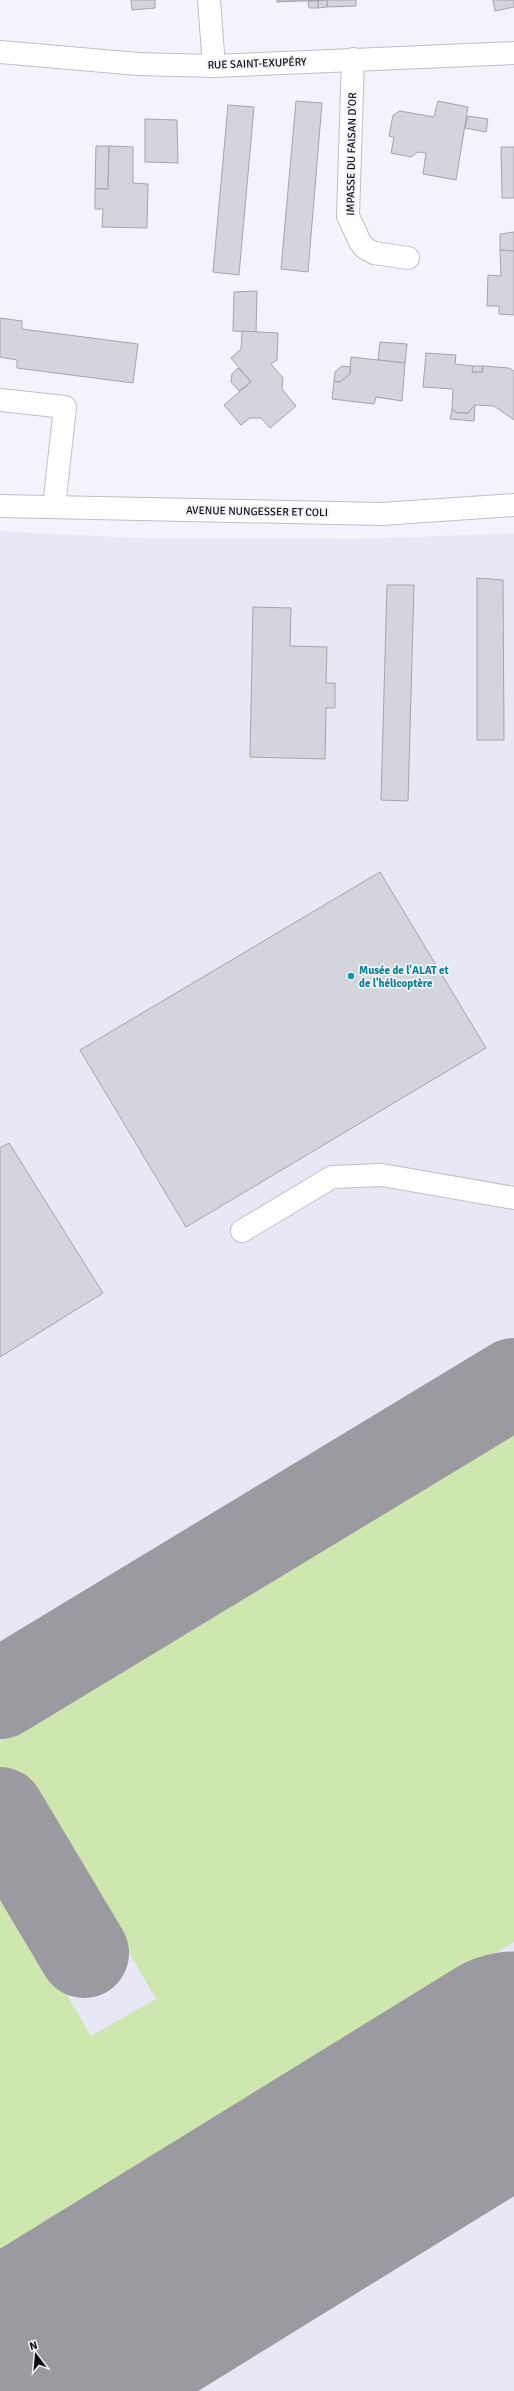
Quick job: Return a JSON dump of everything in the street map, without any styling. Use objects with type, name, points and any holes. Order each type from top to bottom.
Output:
[{"type":"street","points":[[209,0],[214,66]]},
{"type":"street","name":"RUE SAINT-EXUPÉRY","points":[[0,52],[138,64],[214,66],[514,53]]},
{"type":"street","name":"IMPASSE DU FAISAN D'OR","points":[[353,59],[348,216],[360,242],[365,248],[374,253],[408,258]]},
{"type":"street","points":[[0,400],[65,407],[54,507]]},
{"type":"street","name":"AVENUE NUNGESSER ET COLI","points":[[0,506],[381,514],[514,505]]},
{"type":"street","points":[[242,1232],[332,1177],[382,1174],[514,1198]]},
{"type":"shaded area","points":[[0,531],[135,538],[361,539],[514,533],[514,2391],[0,2391]]},
{"type":"green space","points":[[514,1425],[514,1942],[0,2260],[0,1737]],"holes":[[[118,1933],[156,1999],[91,2036],[53,1971]]]},
{"type":"building","points":[[131,0],[155,0],[155,8],[132,10]]},
{"type":"building","points":[[277,0],[323,0],[277,2]]},
{"type":"building","points":[[327,0],[356,0],[356,6],[327,7]]},
{"type":"building","points":[[327,0],[327,7],[318,8],[318,1]]},
{"type":"building","points":[[493,0],[514,0],[514,7],[495,11]]},
{"type":"building","points":[[308,1],[318,1],[318,8],[309,8]]},
{"type":"building","points":[[296,101],[322,103],[308,272],[281,269]]},
{"type":"building","points":[[438,101],[468,107],[456,180],[423,174],[426,153],[418,152],[411,157],[391,153],[394,137],[389,136],[393,115],[400,111],[434,117]]},
{"type":"building","points":[[228,105],[254,107],[239,275],[213,272]]},
{"type":"building","points":[[468,116],[488,119],[486,132],[465,128]]},
{"type":"building","points":[[145,119],[177,120],[178,163],[145,162]]},
{"type":"building","points":[[96,146],[109,146],[108,189],[95,189]]},
{"type":"building","points":[[109,146],[133,147],[133,183],[148,184],[147,228],[102,227],[103,209],[95,209],[95,189],[108,189]]},
{"type":"building","points":[[501,147],[514,147],[514,198],[502,198]]},
{"type":"building","points":[[514,232],[514,251],[500,250],[500,234]]},
{"type":"building","points":[[500,250],[514,251],[514,315],[499,314],[499,306],[487,306],[488,275],[501,276]]},
{"type":"building","points":[[257,291],[256,332],[233,331],[234,292]]},
{"type":"building","points":[[0,318],[22,321],[22,329],[138,344],[133,383],[17,368],[17,360],[0,357]]},
{"type":"building","points":[[242,331],[278,333],[277,360],[271,364],[283,378],[282,389],[296,406],[270,428],[261,418],[250,418],[241,425],[224,405],[251,382],[231,358],[241,349]]},
{"type":"building","points":[[380,342],[407,344],[405,363],[378,360]]},
{"type":"building","points":[[426,353],[456,355],[455,364],[473,366],[472,372],[482,372],[483,366],[509,368],[514,371],[514,420],[494,406],[475,405],[468,413],[457,413],[452,409],[453,389],[423,387]]},
{"type":"building","points":[[351,357],[405,363],[402,401],[376,397],[374,404],[332,399],[334,381],[340,382],[350,374]]},
{"type":"building","points":[[342,366],[350,367],[350,374],[340,382],[334,381],[335,372]]},
{"type":"building","points":[[473,366],[483,366],[482,372],[472,372]]},
{"type":"building","points":[[238,368],[251,382],[239,391],[231,382],[232,374]]},
{"type":"building","points":[[475,405],[474,421],[450,419],[452,409],[457,413],[468,413]]},
{"type":"building","points":[[477,578],[503,580],[504,740],[477,740]]},
{"type":"building","points":[[387,585],[414,585],[408,801],[381,800]]},
{"type":"building","points":[[253,607],[291,608],[290,646],[327,647],[326,683],[335,683],[335,708],[326,708],[325,759],[250,757]]},
{"type":"building","points":[[380,872],[486,1048],[186,1227],[80,1050]]},
{"type":"building","points":[[9,1143],[103,1293],[0,1357],[0,1148]]},
{"type":"taxiway","points":[[0,1694],[514,1383]]},
{"type":"taxiway","points":[[0,1812],[84,1953]]},
{"type":"runway","points":[[0,2381],[514,2064]]},
{"type":"place","name":"Musée de l'ALAT et de l'hélicoptère","points":[[351,976]]}]
